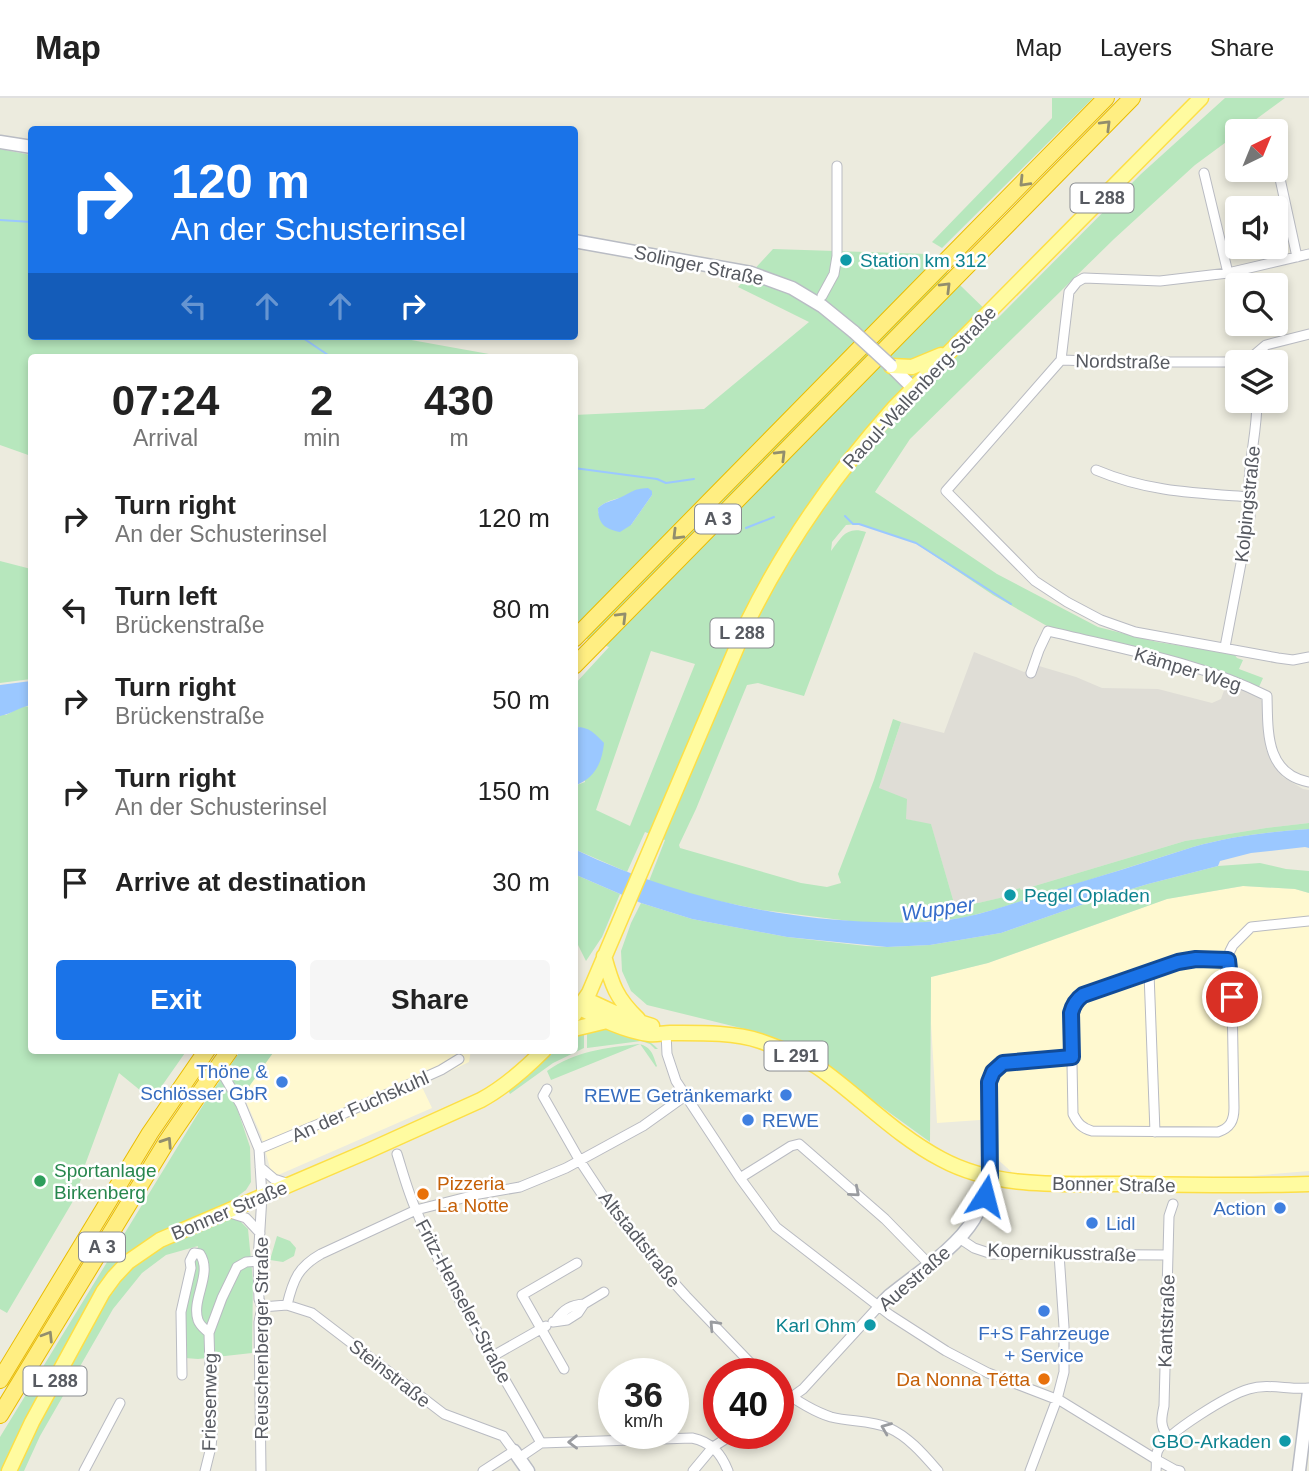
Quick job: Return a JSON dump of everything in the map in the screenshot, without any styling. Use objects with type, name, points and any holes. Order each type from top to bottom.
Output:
[{"type":"highway","name":"A 3","points":[[578,635],[1106,98]]},
{"type":"highway","name":"A 3","points":[[578,662],[1132,98]]},
{"type":"highway","name":"A 3","points":[[0,1380],[104,1205],[204,1054]]},
{"type":"highway","name":"A 3","points":[[0,1415],[167,1141],[227,1054]]},
{"type":"main road","name":"Raoul-Wallenberg-Straße","points":[[604,956],[734,651],[764,589],[810,514],[840,471],[913,388],[1201,98]]},
{"type":"main road","points":[[0,142],[28,146]]},
{"type":"main road","name":"Solinger Straße","points":[[578,242],[751,273],[786,285],[840,319],[913,388]]},
{"type":"main road","points":[[891,366],[912,367],[949,352]]},
{"type":"main road","points":[[604,956],[616,992],[625,1006],[642,1023]]},
{"type":"main road","name":"L 288","points":[[580,1007],[604,956]]},
{"type":"main road","name":"Bonner Straße","points":[[580,1007],[607,1021],[651,1035],[728,1035],[757,1040],[787,1052],[820,1069],[904,1136],[941,1160],[990,1178],[1010,1182],[1068,1184],[1309,1184]]},
{"type":"main road","name":"Bonner Straße","points":[[580,1007],[624,1017],[666,1033]]},
{"type":"main road","points":[[578,1027],[607,1021]]},
{"type":"main road","name":"Bonner Straße","points":[[9,1471],[103,1292],[128,1262],[160,1240],[481,1100],[513,1079],[540,1054]]},
{"type":"main road","name":"Auestraße","points":[[879,1306],[959,1238],[974,1219],[990,1178]]},
{"type":"main road","points":[[1299,1471],[1309,1389]]},
{"type":"main road","points":[[517,1455],[528,1471]]},
{"type":"street","points":[[822,296],[834,274],[837,256],[837,166]]},
{"type":"street","points":[[1204,173],[1227,273],[1309,254]]},
{"type":"street","points":[[1281,182],[1297,257]]},
{"type":"street","points":[[1061,360],[1069,292],[1084,278],[1160,281],[1225,273]]},
{"type":"street","name":"Nordstraße","points":[[1259,350],[1266,345],[1309,334]]},
{"type":"street","name":"Nordstraße","points":[[1225,362],[1061,360],[946,491],[1035,581],[1066,602],[1128,631],[1225,647]]},
{"type":"street","name":"Kolpingstraße","points":[[1225,647],[1246,538],[1251,497],[1248,485],[1257,413]]},
{"type":"street","points":[[1096,470],[1136,485],[1174,492],[1251,497]]},
{"type":"street","name":"Kämper Weg","points":[[1031,673],[1048,631],[1168,660],[1252,689],[1268,696],[1269,740],[1276,760],[1289,774],[1309,782]]},
{"type":"street","points":[[1225,647],[1293,660],[1309,657]]},
{"type":"street","points":[[1228,960],[1196,959],[1178,962],[1078,999],[1071,1013],[1073,1114],[1077,1123],[1092,1132],[1218,1132],[1231,1124],[1234,1117],[1232,997],[1228,960],[1230,951],[1251,928],[1309,922]]},
{"type":"street","points":[[1149,973],[1155,1132]]},
{"type":"street","points":[[666,1033],[672,1074],[740,1178],[776,1227],[890,1315],[947,1351],[974,1366],[1057,1399],[1157,1460],[1180,1471]]},
{"type":"street","name":"Reuschenberger Straße","points":[[204,1054],[229,1083],[259,1149],[262,1196],[258,1261],[262,1307],[259,1322],[261,1471]]},
{"type":"street","points":[[990,1178],[989,1082],[993,1072],[1003,1063],[1072,1057]]},
{"type":"street","name":"An der Fuchskuhl","points":[[259,1149],[335,1118],[441,1070],[459,1059]]},
{"type":"street","name":"Altstadtstraße","points":[[547,1089],[543,1096],[580,1161],[610,1206],[649,1255],[744,1358]]},
{"type":"street","points":[[287,1305],[292,1285],[310,1260],[416,1210],[520,1187],[554,1174],[643,1126],[685,1096]]},
{"type":"street","points":[[740,1178],[797,1144],[884,1219],[929,1264]]},
{"type":"street","name":"Fritz-Henseler-Straße","points":[[397,1154],[416,1210],[452,1285],[541,1443]]},
{"type":"street","points":[[260,1167],[274,1179],[289,1184]]},
{"type":"street","name":"Kantstraße","points":[[1168,1437],[1161,1422],[1164,1406],[1169,1216],[1173,1204]]},
{"type":"street","points":[[226,1212],[246,1218],[260,1233]]},
{"type":"street","name":"Kopernikusstraße","points":[[959,1238],[974,1248],[992,1254],[1168,1255]]},
{"type":"street","name":"Friesenweg","points":[[182,1375],[181,1312],[191,1268],[190,1261],[194,1253],[200,1254],[204,1260],[197,1308],[198,1320],[209,1333]]},
{"type":"street","points":[[1030,1471],[1057,1399],[1064,1372],[1059,1254]]},
{"type":"street","name":"Friesenweg","points":[[205,1471],[212,1436],[209,1333],[237,1267],[246,1262],[258,1261]]},
{"type":"street","points":[[564,1369],[549,1324],[522,1295],[577,1263]]},
{"type":"street","points":[[493,1356],[549,1324],[562,1311],[573,1305],[584,1304],[604,1292]]},
{"type":"street","name":"Steinstraße","points":[[262,1307],[287,1305],[312,1313],[444,1415],[498,1433],[507,1440],[517,1455]]},
{"type":"street","name":"Auestraße","points":[[794,1396],[879,1306]]},
{"type":"street","points":[[1156,1471],[1156,1455],[1168,1437],[1199,1415],[1247,1389],[1309,1389]]},
{"type":"street","points":[[794,1399],[832,1417],[869,1422],[888,1428],[911,1443],[938,1471]]},
{"type":"street","points":[[84,1471],[120,1404]]},
{"type":"street","points":[[483,1471],[541,1443],[692,1438],[703,1440]]},
{"type":"street","points":[[693,1471],[711,1449]]},
{"type":"street","points":[[715,1449],[728,1471]]},
{"type":"shaded area","points":[[974,652],[1024,672],[1039,666],[1102,688],[1158,689],[1212,703],[1221,699],[1227,682],[1257,694],[1262,701],[1266,749],[1273,765],[1283,777],[1309,790],[1309,823],[1185,841],[1021,890],[1020,888],[1003,894],[1005,897],[978,903],[954,903],[931,825],[906,819],[879,788],[901,722],[944,733]]},
{"type":"shaded area","points":[[1243,886],[1295,889],[1309,893],[1309,1171],[1250,1176],[1159,1178],[1015,1175],[996,1158],[994,1119],[937,1123],[931,977],[988,963],[1167,899]]},
{"type":"shaded area","points":[[272,1054],[470,1054],[469,1062],[421,1085],[432,1108],[276,1176],[270,1168],[261,1135],[243,1095]]},
{"type":"green space","points":[[1052,98],[1093,98],[942,248],[932,242],[1052,118]]},
{"type":"green space","points":[[1225,98],[1285,98],[1256,119],[1225,119],[1225,143],[1195,165],[1114,239],[910,439],[875,492],[997,574],[1098,627],[1157,642],[1234,654],[1243,660],[1239,669],[1263,678],[1259,687],[1227,674],[1047,626],[993,595],[914,542],[858,524],[846,525],[832,542],[831,551],[849,532],[866,532],[804,696],[758,683],[747,685],[680,848],[801,883],[827,887],[841,883],[838,874],[874,780],[893,719],[901,722],[879,788],[907,799],[906,819],[931,824],[954,903],[978,903],[1004,897],[1003,893],[1185,841],[1309,823],[1309,829],[1250,835],[1208,843],[1000,908],[963,918],[915,923],[857,922],[762,910],[703,898],[654,883],[649,881],[665,840],[645,832],[627,872],[578,851],[578,785],[585,782],[578,727],[578,681],[609,647],[578,635],[578,415],[704,409],[809,322],[738,287],[773,249],[928,254],[996,320],[1141,174]],"holes":[[[652,495],[631,525],[598,513],[598,508],[610,501],[623,497]],[[651,651],[695,664],[630,826],[596,810]]]},
{"type":"green space","points":[[0,149],[28,154],[28,340],[411,340],[489,354],[28,354],[28,455],[0,445]]},
{"type":"green space","points":[[0,561],[28,568],[28,679],[0,683]]},
{"type":"green space","points":[[23,706],[28,707],[28,1054],[184,1054],[152,1100],[119,1073],[76,1196],[7,1313],[0,1309],[0,714],[6,715]]},
{"type":"green space","points":[[1260,863],[1309,871],[1309,893],[1295,889],[1243,886],[1167,899],[988,963],[931,977],[930,1142],[825,1066],[797,1049],[757,1032],[647,1005],[631,991],[622,971],[621,951],[641,903],[692,919],[787,937],[866,946],[930,945],[1001,933],[1098,899],[1218,866]]},
{"type":"green space","points":[[578,876],[620,894],[602,937],[586,961],[578,945]]},
{"type":"green space","points":[[587,1028],[635,1035],[658,1049],[641,1041],[587,1048]]},
{"type":"green space","points":[[584,1029],[584,1048],[578,1051],[578,1032]]},
{"type":"green space","points":[[640,1044],[551,1080],[547,1071],[579,1055]]},
{"type":"green space","points":[[640,1044],[651,1052],[656,1067]]},
{"type":"green space","points":[[238,1054],[272,1054],[236,1105],[250,1147],[251,1182],[238,1196],[240,1221],[248,1229],[253,1281],[252,1353],[185,1358],[184,1314],[198,1246],[166,1255],[142,1273],[113,1309],[40,1436],[24,1471],[0,1471],[0,1437],[205,1102]]},
{"type":"green space","points":[[552,1054],[572,1054],[553,1063],[510,1094],[508,1090]]},
{"type":"green space","points":[[277,1236],[290,1241],[296,1248],[294,1256],[283,1262],[270,1260]]},
{"type":"water","points":[[648,488],[652,495],[631,525],[620,532],[601,522],[598,508],[635,490]]},
{"type":"water","points":[[28,681],[28,706],[0,716],[0,685]]},
{"type":"water","points":[[578,727],[591,731],[604,743],[596,770],[578,784]]},
{"type":"water","points":[[1309,829],[1309,848],[1251,853],[1220,861],[1218,866],[1098,899],[1001,933],[930,945],[887,947],[787,937],[692,919],[641,903],[578,876],[578,851],[683,891],[759,909],[836,920],[932,921],[987,912],[1193,847],[1250,835]]},
{"type":"waterway","points":[[0,220],[28,222]]},
{"type":"waterway","points":[[306,340],[327,354]]},
{"type":"waterway","points":[[578,469],[657,479],[666,483],[694,479]]},
{"type":"waterway","points":[[845,516],[853,524],[916,543],[1011,604]]},
{"type":"waterway","points":[[746,528],[774,517]]},
{"type":"place","name":"Station km 312","points":[[846,260]]},
{"type":"place","name":"Pegel Opladen","points":[[1010,895]]},
{"type":"place","name":"Thöne & Schlösser GbR","points":[[282,1082]]},
{"type":"place","name":"REWE Getränkemarkt","points":[[786,1095]]},
{"type":"place","name":"REWE","points":[[748,1120]]},
{"type":"place","name":"Sportanlage Birkenberg","points":[[40,1181]]},
{"type":"place","name":"Pizzeria La Notte","points":[[423,1194]]},
{"type":"place","name":"Action","points":[[1280,1208]]},
{"type":"place","name":"Lidl","points":[[1092,1223]]},
{"type":"place","name":"F+S Fahrzeuge + Service","points":[[1044,1311]]},
{"type":"place","name":"Karl Ohm","points":[[870,1325]]},
{"type":"place","name":"Da Nonna Tétta","points":[[1044,1379]]},
{"type":"place","name":"GBO-Arkaden","points":[[1285,1441]]},
{"type":"route","points":[[985,1196],[990,1178],[989,1082],[993,1072],[1003,1063],[1072,1057],[1071,1013],[1078,999],[1178,962],[1196,959],[1228,960],[1232,997]]},
{"type":"water label","name":"Wupper","points":[[938,909]]}]
